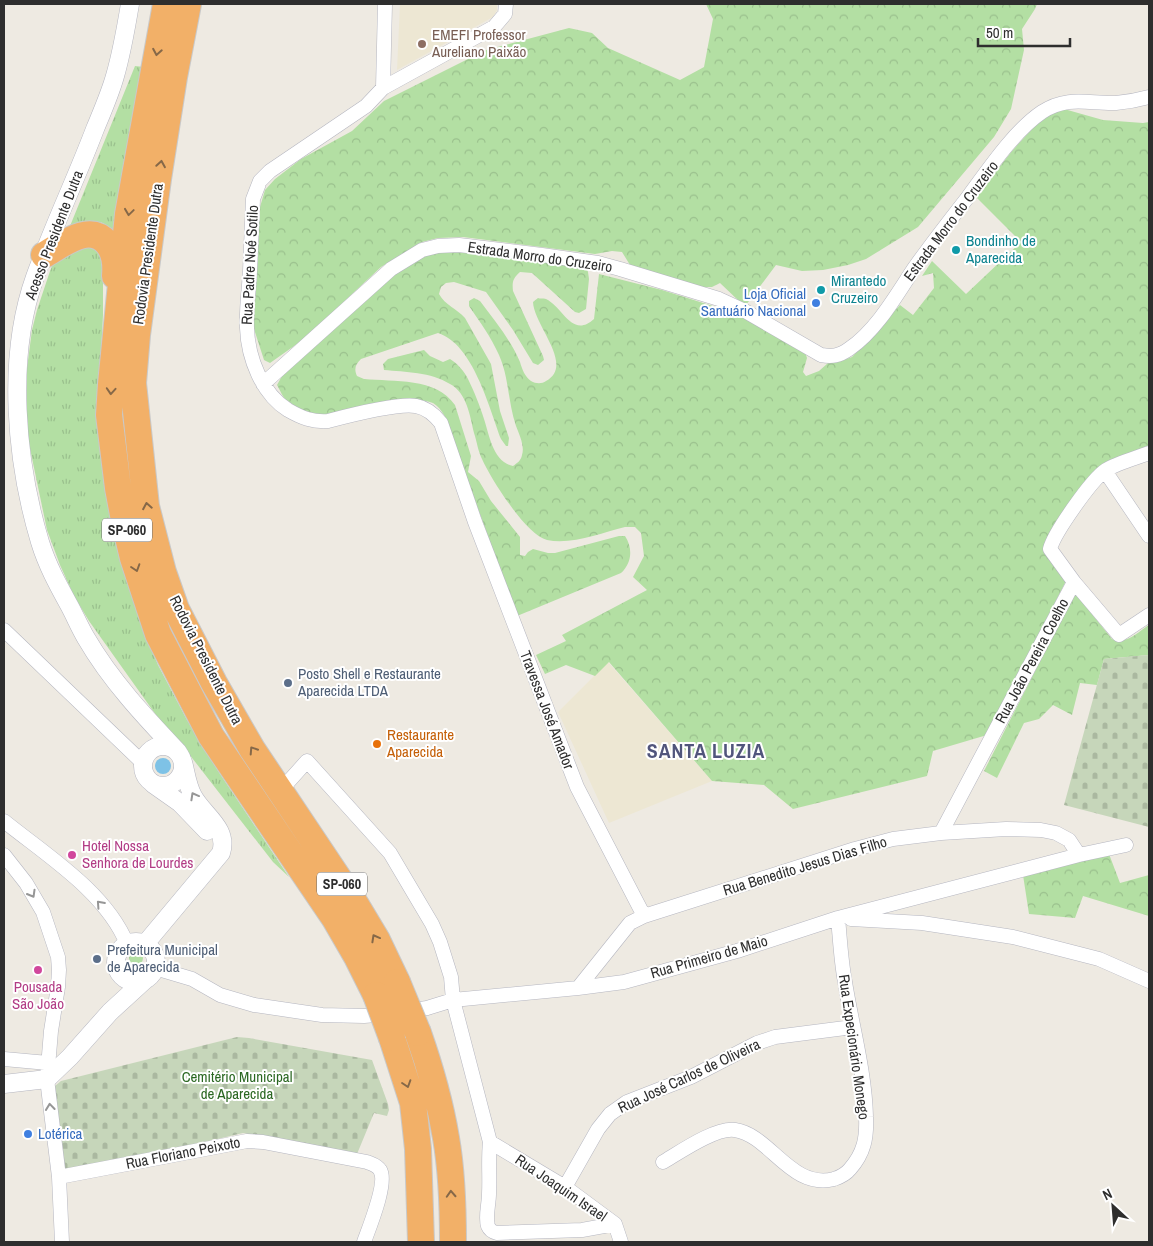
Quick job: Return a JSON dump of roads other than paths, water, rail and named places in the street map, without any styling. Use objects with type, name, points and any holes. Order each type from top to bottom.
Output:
[{"type":"highway","name":"Rodovia Presidente Dutra","points":[[166,4],[128,214],[109,415],[118,488],[133,558],[158,634],[211,736],[334,919],[357,957],[370,1006],[392,1038],[412,1103],[418,1149],[421,1242]]},
{"type":"highway","name":"Rodovia Presidente Dutra","points":[[188,4],[158,179],[133,383],[146,506],[163,572],[176,609],[214,684],[252,749],[353,900],[377,940],[397,982],[418,1033],[438,1098],[446,1139],[451,1182],[454,1242]]},
{"type":"highway","points":[[44,255],[72,239],[91,233],[98,235],[109,245],[116,266],[110,307],[114,359]]},
{"type":"street","name":"Acesso Presidente Dutra","points":[[130,4],[115,76],[27,303],[19,363],[17,397],[19,443],[25,480],[40,543],[51,572],[85,638],[106,670],[180,757]]},
{"type":"street","points":[[383,88],[385,4]]},
{"type":"street","name":"Rua Padre Noé Sotilo","points":[[425,409],[407,405],[316,421],[304,419],[283,407],[273,398],[263,384],[253,362],[247,330],[256,189],[260,181],[270,171],[366,106],[383,88],[494,27],[505,14],[506,4]]},
{"type":"street","name":"Estrada Morro do Cruzeiro","points":[[263,384],[391,268],[422,250],[438,246],[459,245],[542,255],[598,263],[620,269],[719,299],[745,311],[821,355],[837,356],[866,334],[888,308],[937,236],[989,169],[1014,139],[1042,112],[1052,107],[1078,100],[1115,103],[1149,97]]},
{"type":"street","name":"Travessa José Amador","points":[[425,409],[435,415],[447,437],[475,522],[577,787],[644,916]]},
{"type":"street","points":[[1074,582],[1050,549],[1052,540],[1084,494],[1105,470],[1149,453]]},
{"type":"street","points":[[1105,470],[1149,536]]},
{"type":"street","name":"Rua João Pereira Coelho","points":[[941,833],[1074,582],[1119,636],[1149,615]]},
{"type":"street","points":[[4,630],[144,760]]},
{"type":"street","points":[[140,712],[148,733],[143,771],[147,778],[171,796],[200,823],[216,842],[221,853]]},
{"type":"street","points":[[144,760],[149,752],[156,747],[172,748],[180,757],[192,794],[219,830],[223,846],[221,853],[145,944]]},
{"type":"street","points":[[153,784],[166,786],[178,780],[181,775],[180,757]]},
{"type":"street","points":[[281,790],[307,761],[390,853],[432,924],[451,977],[453,1000],[490,1142],[488,1161],[488,1227],[497,1233],[548,1232],[582,1230],[615,1224]]},
{"type":"street","points":[[4,821],[76,878],[113,918],[127,944]]},
{"type":"street","name":"Rua Benedito Jesus Dias Filho","points":[[644,916],[855,849],[894,840],[941,833],[1006,829],[1041,830],[1056,833],[1069,840],[1079,855]]},
{"type":"street","points":[[838,918],[1079,855],[1126,845]]},
{"type":"street","points":[[4,855],[26,883],[43,912],[58,957],[58,987],[51,1031],[48,1071],[59,1178],[62,1242]]},
{"type":"street","points":[[913,898],[922,923]]},
{"type":"street","points":[[578,988],[630,923],[644,916]]},
{"type":"street","points":[[838,918],[922,923],[1013,937],[1044,946],[1084,954],[1149,981]]},
{"type":"street","name":"Rua Primeiro de Maio","points":[[151,973],[192,979],[220,995],[254,1005],[322,1014],[370,1006],[420,1009],[453,1000],[624,982],[737,951],[838,918]]},
{"type":"street","name":"Rua Expecionário Monego","points":[[663,1162],[715,1134],[730,1130],[737,1130],[753,1138],[783,1163],[807,1176],[819,1180],[838,1178],[846,1173],[863,1152],[866,1116],[863,1087],[844,981],[838,918]]},
{"type":"street","points":[[4,1084],[48,1071],[70,1057],[110,1012],[151,973],[155,954],[145,944],[137,942],[127,944],[119,952],[116,964],[115,994],[110,1012]]},
{"type":"street","points":[[116,964],[121,975],[133,981],[151,973]]},
{"type":"street","name":"Rua José Carlos de Oliveira","points":[[565,1187],[598,1129],[610,1114],[627,1102],[691,1078],[757,1043],[775,1037],[853,1027]]},
{"type":"street","points":[[4,1059],[48,1071]]},
{"type":"street","name":"Rua Floriano Peixoto","points":[[59,1178],[247,1141],[263,1142],[367,1162],[377,1166],[383,1177],[380,1193],[364,1242]]},
{"type":"street","name":"Rua Joaquim Israel","points":[[490,1142],[565,1187],[615,1224],[621,1242]]},
{"type":"water","points":[[160,758],[166,758],[171,763],[169,772],[160,774],[155,769],[155,763]]},
{"type":"place","name":"EMEFI Professor Aureliano Paixão","points":[[422,44]]},
{"type":"place","name":"Bondinho de Aparecida","points":[[956,250]]},
{"type":"place","name":"Mirantedo Cruzeiro","points":[[821,290]]},
{"type":"place","name":"Loja Oficial Santuário Nacional","points":[[816,303]]},
{"type":"place","name":"Posto Shell e Restaurante Aparecida LTDA","points":[[288,683]]},
{"type":"place","name":"Restaurante Aparecida","points":[[377,744]]},
{"type":"place","name":"Hotel Nossa Senhora de Lourdes","points":[[72,855]]},
{"type":"place","name":"Prefeitura Municipal de Aparecida","points":[[97,959]]},
{"type":"place","name":"Pousada São João","points":[[38,970]]},
{"type":"place","name":"Lotérica","points":[[28,1134]]},
{"type":"district","name":"SANTA LUZIA","points":[[706,751]]},
{"type":"park label","name":"Cemitério Municipal de Aparecida","points":[[237,1086]]}]
